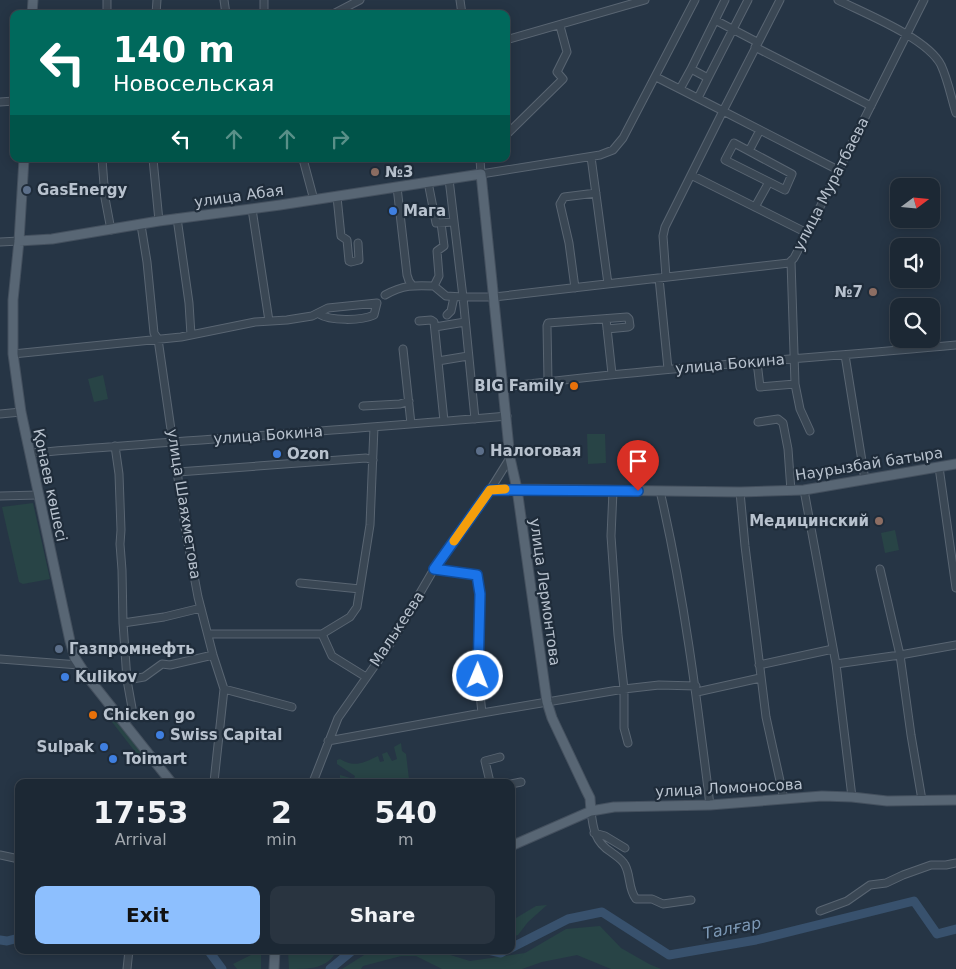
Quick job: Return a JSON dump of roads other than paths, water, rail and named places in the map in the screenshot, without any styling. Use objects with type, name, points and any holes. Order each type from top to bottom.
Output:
[{"type":"main road","name":"Қонаев көшесі","points":[[24,162],[13,300],[13,354],[21,412],[70,641],[80,666],[169,779]]},
{"type":"main road","name":"улица Абая","points":[[19,241],[52,239],[177,218],[337,197],[481,174]]},
{"type":"main road","name":"улица Лермонтова","points":[[481,174],[510,458],[517,489],[547,702],[552,718],[590,798],[591,811]]},
{"type":"main road","name":"Наурызбай батыра","points":[[517,489],[740,492],[804,490],[956,464]]},
{"type":"main road","name":"улица Ломоносова","points":[[515,844],[591,811],[614,807],[710,805],[822,796],[852,796],[887,801],[956,800]]},
{"type":"main road","points":[[274,969],[275,954]]},
{"type":"street","points":[[341,10],[360,0]]},
{"type":"street","points":[[510,39],[645,0]]},
{"type":"street","points":[[481,174],[590,157],[607,153],[618,145],[695,0]]},
{"type":"street","points":[[680,89],[725,0]]},
{"type":"street","points":[[698,98],[748,0]]},
{"type":"street","points":[[668,369],[663,278],[664,229],[756,44],[780,0]]},
{"type":"street","points":[[838,0],[906,34],[927,49],[941,65],[956,113]]},
{"type":"street","name":"улица Муратбаева","points":[[454,297],[494,297],[782,264],[791,261],[807,233],[924,0]]},
{"type":"street","points":[[715,20],[871,106]]},
{"type":"street","points":[[510,131],[563,78],[557,72],[567,52],[560,26]]},
{"type":"street","points":[[691,68],[708,78]]},
{"type":"street","points":[[656,76],[838,170]]},
{"type":"street","points":[[749,151],[760,130]]},
{"type":"street","points":[[734,144],[792,174],[785,190],[769,182],[724,160],[734,144]]},
{"type":"street","points":[[590,157],[608,284]]},
{"type":"street","points":[[102,162],[105,198],[111,230]]},
{"type":"street","points":[[152,162],[159,221]]},
{"type":"street","points":[[305,162],[314,200]]},
{"type":"street","name":"улица Лермонтова","points":[[481,162],[481,174]]},
{"type":"street","points":[[691,175],[807,233]]},
{"type":"street","points":[[449,179],[463,297],[474,418]]},
{"type":"street","points":[[428,182],[434,220],[437,224],[454,222]]},
{"type":"street","points":[[755,207],[769,182]]},
{"type":"street","points":[[398,187],[407,275],[412,285]]},
{"type":"street","points":[[575,288],[569,243],[560,204],[564,197],[596,193]]},
{"type":"street","points":[[337,197],[342,237],[347,240],[350,262],[359,260],[358,243]]},
{"type":"street","points":[[252,209],[269,320]]},
{"type":"street","points":[[177,218],[189,303],[191,335]]},
{"type":"street","points":[[434,286],[439,276],[437,251],[444,246],[441,223]]},
{"type":"street","name":"улица Шаяхметова","points":[[141,225],[147,262],[154,333],[158,339],[185,527],[201,608],[224,689],[214,779]]},
{"type":"street","name":"улица Абая","points":[[0,242],[19,241]]},
{"type":"street","points":[[791,261],[794,384],[800,410],[810,431]]},
{"type":"street","points":[[385,295],[401,287],[412,285],[434,286],[443,295],[454,297],[451,311],[447,315]]},
{"type":"street","points":[[13,354],[191,335],[255,322],[312,316],[328,308],[377,302],[374,315],[371,317],[356,319],[332,318],[319,314]]},
{"type":"street","points":[[548,381],[548,323],[627,317],[629,319],[630,326],[607,329]]},
{"type":"street","points":[[606,319],[612,374]]},
{"type":"street","points":[[419,321],[433,320],[435,327],[444,421]]},
{"type":"street","points":[[435,327],[465,322]]},
{"type":"street","name":"улица Бокина","points":[[504,387],[612,374],[956,345]]},
{"type":"street","points":[[403,349],[411,424]]},
{"type":"street","points":[[845,355],[865,480]]},
{"type":"street","points":[[438,360],[468,356]]},
{"type":"street","points":[[757,362],[760,387],[794,384]]},
{"type":"street","points":[[363,406],[400,404],[409,401]]},
{"type":"street","points":[[0,414],[21,412]]},
{"type":"street","name":"улица Бокина","points":[[30,453],[507,416]]},
{"type":"street","points":[[758,422],[778,419],[783,424],[788,449],[791,490]]},
{"type":"street","points":[[209,634],[322,634],[350,617],[357,607],[370,525],[374,427]]},
{"type":"street","points":[[115,446],[119,474],[123,623],[127,680],[132,708]]},
{"type":"street","points":[[178,472],[366,458],[373,460]]},
{"type":"street","name":"Малькеева","points":[[314,779],[338,718],[392,640],[434,569],[490,490],[510,458]]},
{"type":"street","points":[[939,467],[956,588]]},
{"type":"street","points":[[490,490],[517,489]]},
{"type":"street","points":[[804,490],[836,664],[852,796]]},
{"type":"street","points":[[613,491],[611,536],[624,689],[624,728],[628,743]]},
{"type":"street","points":[[660,491],[696,689],[710,805]]},
{"type":"street","points":[[740,492],[760,678],[766,716],[784,799]]},
{"type":"street","points":[[0,496],[38,496]]},
{"type":"street","points":[[434,569],[477,575],[480,594],[478,676],[482,713]]},
{"type":"street","points":[[880,569],[900,655],[922,800]]},
{"type":"street","points":[[300,582],[360,589]]},
{"type":"street","points":[[123,623],[164,617],[201,608]]},
{"type":"street","points":[[322,634],[332,656],[366,677]]},
{"type":"street","points":[[836,664],[956,645]]},
{"type":"street","points":[[759,665],[833,649]]},
{"type":"street","points":[[127,680],[144,677],[162,664],[170,665],[213,655]]},
{"type":"street","points":[[0,659],[80,666]]},
{"type":"street","points":[[328,741],[624,689],[659,685],[696,689],[760,678]]},
{"type":"street","points":[[224,689],[292,707]]},
{"type":"street","points":[[489,779],[485,761],[500,757]]},
{"type":"street","points":[[515,783],[521,782]]},
{"type":"street","points":[[591,811],[594,833],[599,843],[620,858],[626,866],[632,895],[636,899],[652,900],[663,904],[691,900]]},
{"type":"street","points":[[594,833],[605,836],[625,848]]},
{"type":"street","points":[[0,855],[15,858]]},
{"type":"street","points":[[820,911],[848,901],[870,885],[886,883],[903,874],[931,865],[956,863]]},
{"type":"street","points":[[127,969],[129,954]]},
{"type":"waterway","name":"Талғар","points":[[515,946],[568,919],[602,912],[669,955],[756,940],[914,901],[937,934],[956,929]]},
{"type":"waterway","name":"Талғар","points":[[0,940],[15,939]]},
{"type":"waterway","name":"Талғар","points":[[211,954],[222,969]]},
{"type":"waterway","name":"Талғар","points":[[330,969],[348,954]]},
{"type":"place","name":"№3","points":[[375,172]]},
{"type":"place","name":"GasEnergy","points":[[27,190]]},
{"type":"place","name":"Мага","points":[[393,211]]},
{"type":"place","name":"№7","points":[[873,292]]},
{"type":"place","name":"BIG Family","points":[[574,386]]},
{"type":"place","name":"Налоговая","points":[[480,451]]},
{"type":"place","name":"Ozon","points":[[277,454]]},
{"type":"place","name":"Медицинский","points":[[879,521]]},
{"type":"place","name":"Газпромнефть","points":[[59,649]]},
{"type":"place","name":"Kulikov","points":[[65,677]]},
{"type":"place","name":"Chicken go","points":[[93,715]]},
{"type":"place","name":"Swiss Capital","points":[[160,735]]},
{"type":"place","name":"Sulpak","points":[[104,747]]},
{"type":"place","name":"Toimart","points":[[113,759]]}]
